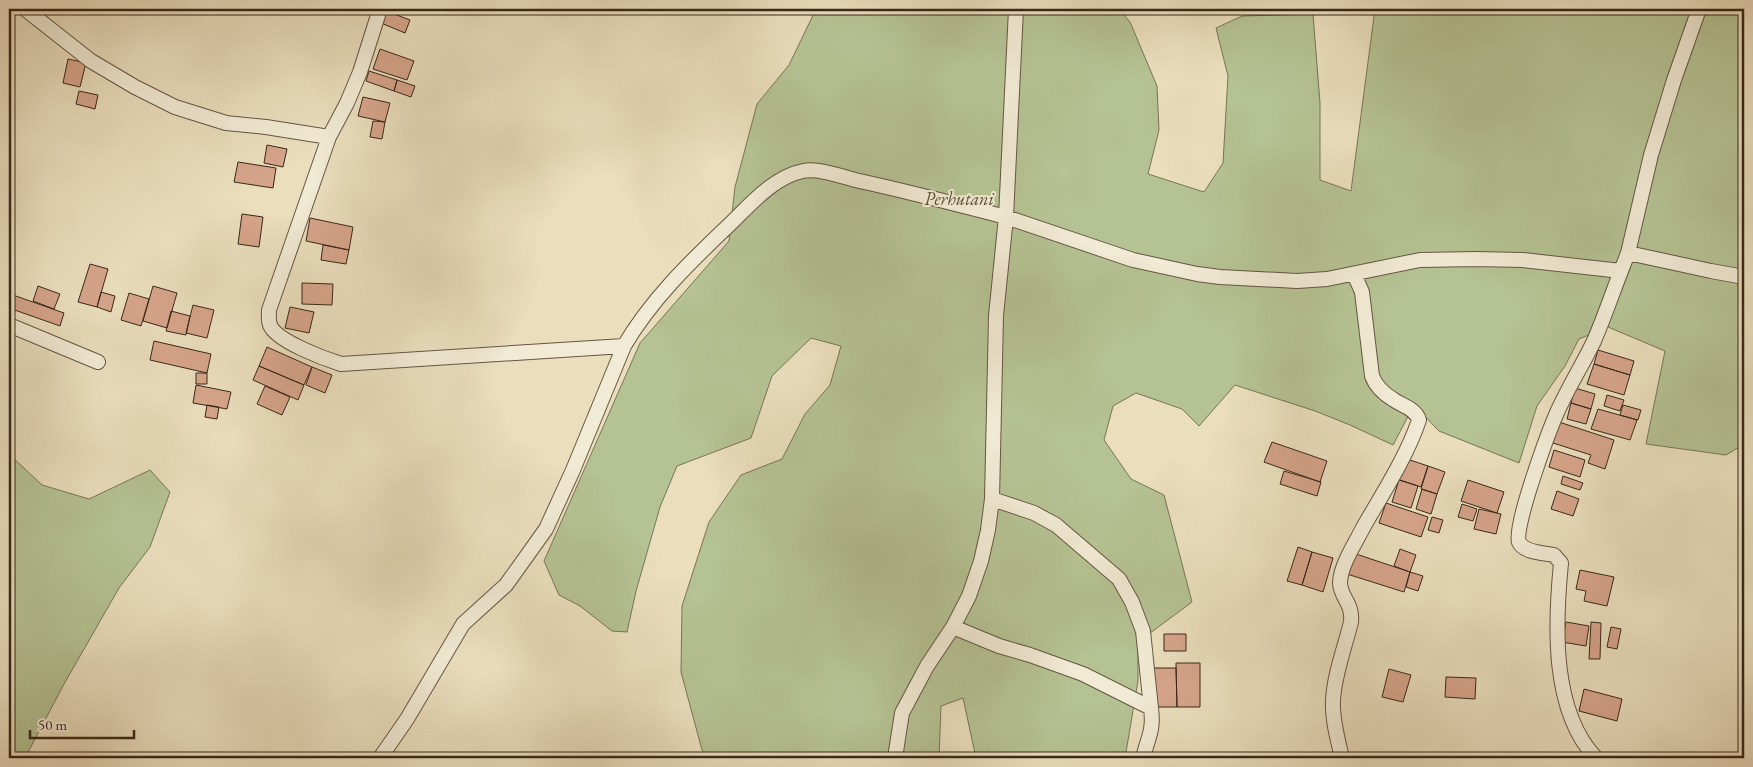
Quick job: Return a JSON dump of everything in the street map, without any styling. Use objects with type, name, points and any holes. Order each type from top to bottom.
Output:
[{"type":"street","points":[[25,9],[92,61],[135,87],[175,107],[226,123],[329,137]]},
{"type":"street","points":[[380,9],[357,80],[329,137],[269,310],[269,324],[278,334],[322,358],[342,364],[624,346]]},
{"type":"street","points":[[895,758],[900,722],[906,704],[953,627],[969,596],[981,561],[992,500],[996,316],[1006,218],[1016,9]]},
{"type":"street","points":[[1596,758],[1584,746],[1570,714],[1563,684],[1557,646],[1560,560],[1554,555],[1531,551],[1523,547],[1518,536],[1520,521],[1545,442],[1561,403],[1594,341],[1622,271],[1651,155],[1674,80],[1700,9]]},
{"type":"street","points":[[380,758],[408,719],[462,624],[506,585],[546,529],[573,470],[624,346],[635,327],[657,298],[685,268],[770,188],[788,175],[805,170],[820,172],[911,193],[1006,218],[1133,260],[1197,274],[1297,281],[1327,279],[1420,260],[1476,259],[1523,260],[1622,271]]},
{"type":"street","points":[[1628,253],[1744,277]]},
{"type":"street","points":[[1342,758],[1333,714],[1333,701],[1334,687],[1352,612],[1342,594],[1340,582],[1350,552],[1396,469],[1419,420],[1418,415],[1413,411],[1393,400],[1376,386],[1372,376],[1362,292],[1354,274]]},
{"type":"street","points":[[9,325],[98,362]]},
{"type":"street","points":[[992,500],[1034,513],[1056,525],[1119,579],[1132,602],[1143,631],[1153,723],[1152,732],[1143,758]]},
{"type":"street","points":[[953,627],[999,646],[1030,654],[1083,674],[1150,708]]},
{"type":"green space","name":"Perhutani","points":[[816,9],[1119,9],[1130,22],[1157,86],[1159,130],[1148,174],[1204,192],[1223,163],[1228,76],[1216,28],[1242,16],[1313,14],[1320,103],[1320,180],[1351,191],[1375,9],[1744,9],[1744,444],[1726,455],[1646,444],[1665,351],[1608,327],[1579,339],[1565,366],[1537,406],[1519,463],[1439,431],[1414,405],[1393,445],[1315,411],[1235,385],[1199,426],[1182,409],[1136,393],[1113,406],[1104,440],[1131,479],[1164,495],[1192,602],[1138,642],[1138,681],[1125,758],[976,758],[963,698],[941,706],[939,758],[711,758],[702,750],[681,672],[682,606],[709,522],[741,475],[782,459],[805,414],[830,385],[841,346],[811,338],[772,376],[751,438],[677,466],[660,507],[636,591],[627,632],[612,631],[580,606],[559,595],[544,561],[640,343],[729,241],[735,187],[757,104],[789,65]]},
{"type":"green space","points":[[9,454],[42,485],[89,499],[150,470],[170,492],[150,547],[119,588],[64,684],[25,758],[9,758]]},
{"type":"building","points":[[386,11],[410,20],[405,33],[381,23]]},
{"type":"building","points":[[380,49],[414,61],[407,80],[373,69]]},
{"type":"building","points":[[68,59],[86,63],[80,87],[63,83]]},
{"type":"building","points":[[369,71],[397,80],[394,91],[366,81]]},
{"type":"building","points":[[397,80],[415,86],[411,97],[394,91]]},
{"type":"building","points":[[79,91],[98,95],[95,109],[76,104]]},
{"type":"building","points":[[363,97],[390,103],[385,122],[358,116]]},
{"type":"building","points":[[373,121],[385,122],[382,139],[370,137]]},
{"type":"building","points":[[267,145],[287,149],[283,167],[264,163]]},
{"type":"building","points":[[238,162],[276,168],[273,188],[234,182]]},
{"type":"building","points":[[242,214],[263,217],[259,247],[238,244]]},
{"type":"building","points":[[310,218],[353,227],[349,250],[306,241]]},
{"type":"building","points":[[323,245],[349,250],[346,264],[321,260]]},
{"type":"building","points":[[90,264],[108,269],[97,307],[78,302]]},
{"type":"building","points":[[302,283],[333,284],[332,305],[302,304]]},
{"type":"building","points":[[38,286],[60,294],[54,309],[33,301]]},
{"type":"building","points":[[153,286],[177,293],[167,328],[143,321]]},
{"type":"building","points":[[101,292],[115,296],[111,312],[97,307]]},
{"type":"building","points":[[129,293],[149,299],[141,326],[121,320]]},
{"type":"building","points":[[13,295],[64,313],[60,326],[9,308]]},
{"type":"building","points":[[193,305],[214,310],[207,338],[186,333]]},
{"type":"building","points":[[290,307],[314,312],[309,333],[285,328]]},
{"type":"building","points":[[171,311],[190,316],[186,335],[166,331]]},
{"type":"building","points":[[154,341],[211,354],[207,373],[150,360]]},
{"type":"building","points":[[267,347],[312,367],[304,385],[259,366]]},
{"type":"building","points":[[1598,350],[1634,361],[1630,375],[1594,364]]},
{"type":"building","points":[[1594,364],[1630,375],[1624,395],[1587,384]]},
{"type":"building","points":[[259,366],[304,385],[298,400],[253,380]]},
{"type":"building","points":[[312,367],[332,375],[325,393],[306,385]]},
{"type":"building","points":[[196,373],[207,373],[207,384],[196,384]]},
{"type":"building","points":[[196,385],[231,392],[227,409],[193,403]]},
{"type":"building","points":[[265,386],[290,397],[282,415],[257,404]]},
{"type":"building","points":[[1575,388],[1595,394],[1591,409],[1571,403]]},
{"type":"building","points":[[1607,395],[1624,400],[1620,411],[1604,406]]},
{"type":"building","points":[[1571,403],[1591,409],[1586,424],[1567,419]]},
{"type":"building","points":[[207,405],[219,407],[217,419],[205,417]]},
{"type":"building","points":[[1623,405],[1641,410],[1638,420],[1620,415]]},
{"type":"building","points":[[1598,409],[1637,420],[1630,440],[1591,429]]},
{"type":"building","points":[[1559,422],[1614,440],[1605,469],[1588,463],[1591,455],[1553,443]]},
{"type":"building","points":[[1272,442],[1327,461],[1320,482],[1264,462]]},
{"type":"building","points":[[1554,450],[1585,460],[1580,477],[1549,467]]},
{"type":"building","points":[[1404,458],[1428,466],[1421,487],[1397,479]]},
{"type":"building","points":[[1428,466],[1445,472],[1437,494],[1421,489]]},
{"type":"building","points":[[1284,471],[1321,482],[1317,496],[1280,484]]},
{"type":"building","points":[[1563,476],[1583,483],[1580,490],[1561,484]]},
{"type":"building","points":[[1399,480],[1418,486],[1411,508],[1392,502]]},
{"type":"building","points":[[1468,480],[1504,492],[1497,513],[1461,501]]},
{"type":"building","points":[[1422,489],[1437,494],[1431,514],[1416,509]]},
{"type":"building","points":[[1557,491],[1579,499],[1573,516],[1551,509]]},
{"type":"building","points":[[1386,503],[1428,517],[1421,537],[1379,523]]},
{"type":"building","points":[[1462,504],[1477,509],[1473,521],[1458,517]]},
{"type":"building","points":[[1479,509],[1501,514],[1496,534],[1474,529]]},
{"type":"building","points":[[1432,517],[1443,520],[1439,533],[1428,530]]},
{"type":"building","points":[[1298,547],[1312,552],[1302,585],[1287,581]]},
{"type":"building","points":[[1400,549],[1416,555],[1410,572],[1394,566]]},
{"type":"building","points":[[1312,552],[1333,558],[1323,592],[1302,585]]},
{"type":"building","points":[[1353,553],[1410,572],[1404,592],[1347,574]]},
{"type":"building","points":[[1580,570],[1614,577],[1607,606],[1584,601],[1586,591],[1576,589]]},
{"type":"building","points":[[1410,572],[1423,576],[1418,591],[1406,587]]},
{"type":"building","points":[[1566,622],[1589,626],[1586,646],[1562,642]]},
{"type":"building","points":[[1591,622],[1601,623],[1600,659],[1589,659]]},
{"type":"building","points":[[1611,627],[1621,629],[1617,649],[1607,647]]},
{"type":"building","points":[[1164,634],[1186,634],[1186,651],[1164,651]]},
{"type":"building","points":[[1176,663],[1200,663],[1200,707],[1177,707]]},
{"type":"building","points":[[1153,668],[1176,668],[1177,707],[1153,707]]},
{"type":"building","points":[[1389,669],[1411,675],[1403,702],[1382,697]]},
{"type":"building","points":[[1446,677],[1476,678],[1475,699],[1445,697]]},
{"type":"building","points":[[1584,689],[1622,699],[1617,721],[1579,711]]}]
